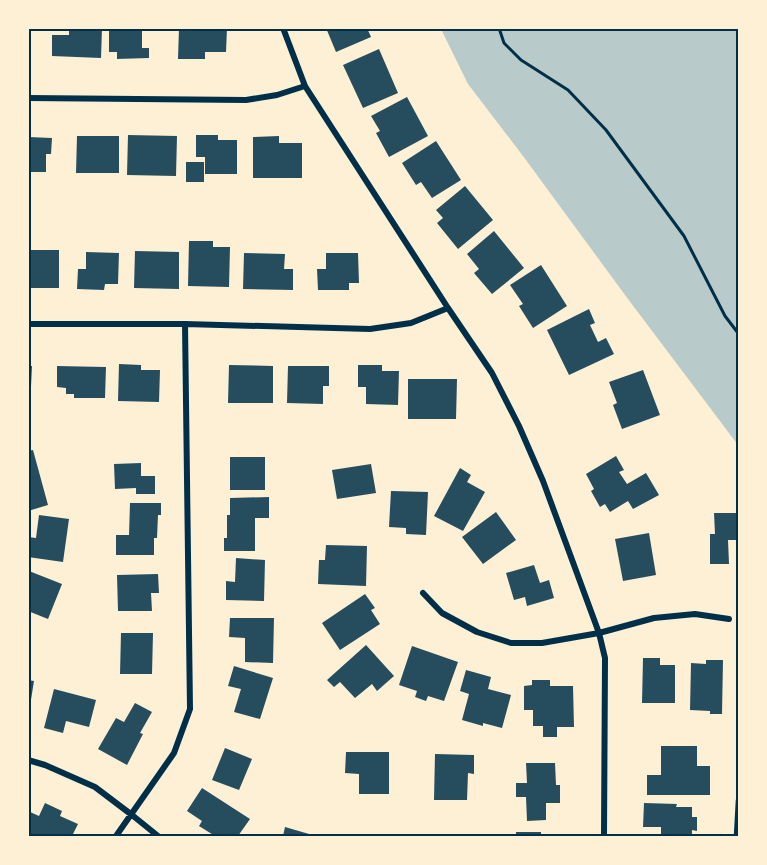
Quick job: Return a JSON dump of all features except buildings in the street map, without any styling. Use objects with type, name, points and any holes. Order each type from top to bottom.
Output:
[{"type":"street","points":[[283,28],[305,86],[492,373],[543,481],[599,633],[605,658],[604,837]]},
{"type":"street","points":[[28,98],[246,100],[277,95],[305,86]]},
{"type":"street","points":[[28,324],[185,324],[370,329],[411,323],[448,308]]},
{"type":"street","points":[[116,837],[174,753],[190,709],[185,324]]},
{"type":"street","points":[[423,592],[442,613],[477,632],[511,643],[542,643],[599,633],[654,618],[695,614],[729,619]]},
{"type":"street","points":[[28,760],[95,787],[158,837]]},
{"type":"lane","points":[[736,837],[738,800]]},
{"type":"path","points":[[499,28],[504,43],[521,60],[568,90],[606,130],[684,237],[724,316],[738,333]]},
{"type":"shaded area","points":[[441,29],[738,29],[738,445],[468,84]]}]
